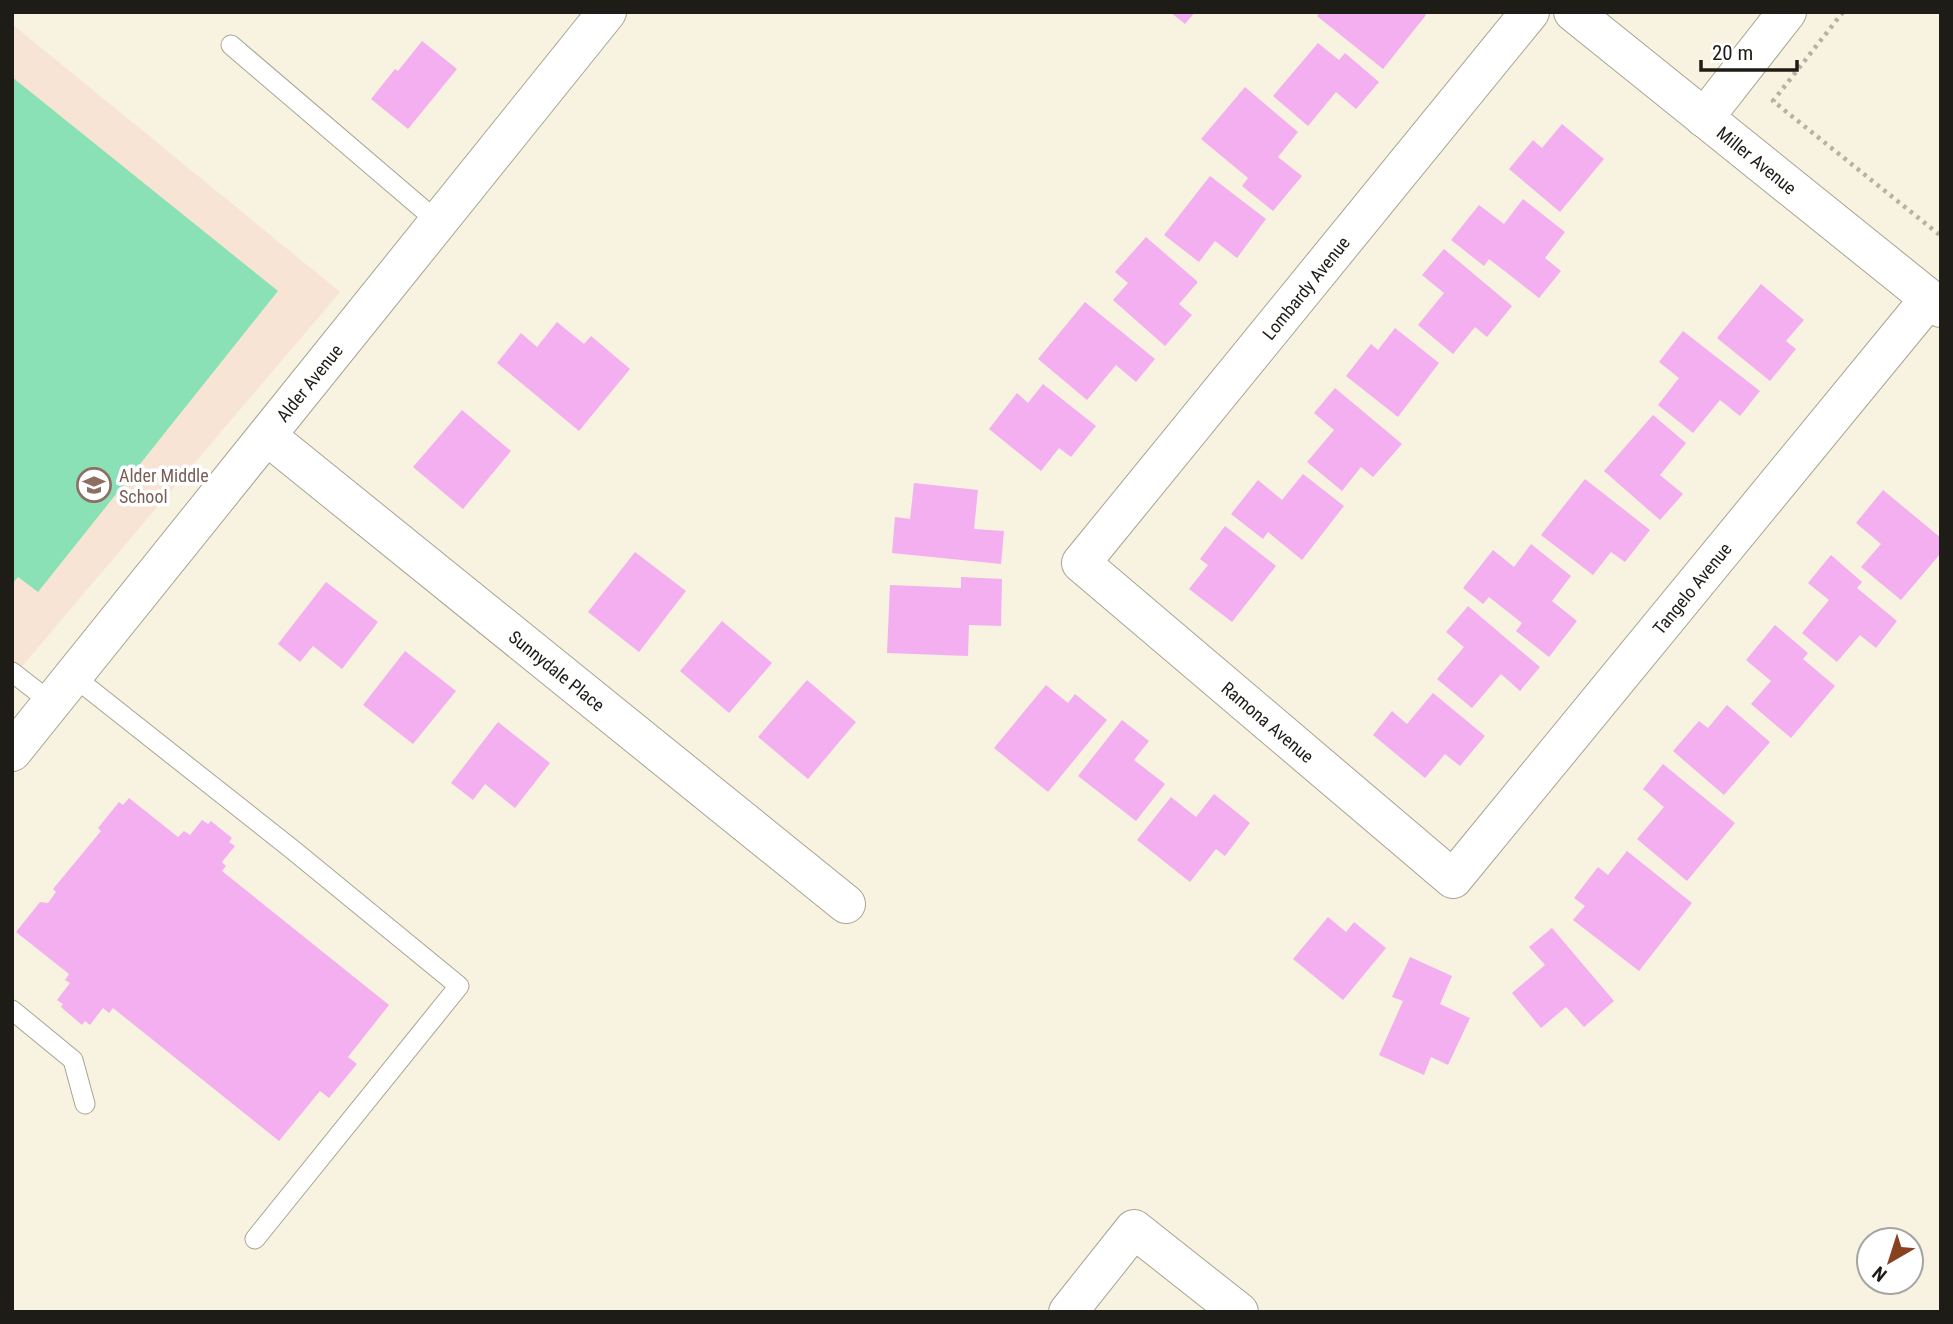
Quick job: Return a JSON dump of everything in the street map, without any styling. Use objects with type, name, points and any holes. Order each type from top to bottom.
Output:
[{"type":"street","name":"Alder Avenue","points":[[12,752],[607,12]]},
{"type":"street","name":"Lombardy Avenue","points":[[1081,563],[1530,12]]},
{"type":"street","name":"Miller Avenue","points":[[1573,12],[1935,304]]},
{"type":"street","points":[[1704,118],[1787,12]]},
{"type":"street","name":"Tangelo Avenue","points":[[1453,879],[1935,304]]},
{"type":"street","name":"Sunnydale Place","points":[[267,436],[846,904]]},
{"type":"street","name":"Ramona Avenue","points":[[1081,563],[1453,879]]},
{"type":"street","points":[[1068,1312],[1134,1229],[1239,1312]]},
{"type":"lane","points":[[231,45],[438,222]]},
{"type":"lane","points":[[12,672],[63,690],[293,850],[459,986],[255,1239]]},
{"type":"lane","points":[[12,1010],[73,1060],[85,1104]]},
{"type":"path","points":[[1843,12],[1773,101],[1941,236]]},
{"type":"shaded area","name":"Alder Middle School","points":[[12,24],[340,292],[12,678]]},
{"type":"green space","name":"Alder Middle School","points":[[12,77],[278,291],[38,592],[18,577],[12,584]]},
{"type":"building","points":[[1170,12],[1195,12],[1185,24]]},
{"type":"building","points":[[1320,12],[1422,12],[1426,15],[1383,69],[1317,16]]},
{"type":"building","points":[[422,41],[457,69],[408,129],[371,99]]},
{"type":"building","points":[[1318,43],[1339,60],[1345,53],[1379,82],[1356,109],[1336,92],[1308,126],[1273,96]]},
{"type":"building","points":[[1245,87],[1298,132],[1278,157],[1302,176],[1273,211],[1242,186],[1248,178],[1201,139]]},
{"type":"building","points":[[1562,124],[1604,159],[1560,212],[1509,169],[1533,140],[1542,148]]},
{"type":"building","points":[[1210,176],[1266,219],[1237,258],[1215,241],[1199,262],[1164,235]]},
{"type":"building","points":[[1523,199],[1565,232],[1545,258],[1561,271],[1539,298],[1489,259],[1484,266],[1451,240],[1479,205],[1504,224]]},
{"type":"building","points":[[1146,237],[1198,282],[1179,304],[1192,315],[1165,346],[1113,300],[1128,283],[1115,272]]},
{"type":"building","points":[[1444,249],[1512,306],[1487,337],[1475,327],[1453,354],[1418,325],[1444,293],[1422,275]]},
{"type":"building","points":[[1761,284],[1804,320],[1786,341],[1796,349],[1770,381],[1717,338]]},
{"type":"building","points":[[1085,302],[1155,359],[1136,382],[1116,365],[1087,400],[1038,359]]},
{"type":"building","points":[[557,322],[584,344],[591,336],[630,369],[579,431],[497,363],[521,333],[537,347]]},
{"type":"building","points":[[1395,328],[1439,363],[1398,417],[1346,376],[1371,344],[1378,350]]},
{"type":"building","points":[[1683,331],[1760,391],[1740,416],[1720,400],[1693,433],[1658,405],[1679,378],[1659,362]]},
{"type":"building","points":[[1043,384],[1096,426],[1071,457],[1059,448],[1041,471],[989,429],[1017,393],[1028,403]]},
{"type":"building","points":[[1335,388],[1402,444],[1373,477],[1361,467],[1342,491],[1307,462],[1334,430],[1314,413]]},
{"type":"building","points":[[462,410],[511,451],[463,509],[413,467]]},
{"type":"building","points":[[1653,415],[1686,443],[1660,475],[1683,494],[1660,520],[1604,471]]},
{"type":"building","points":[[1303,474],[1344,506],[1302,560],[1268,532],[1263,539],[1231,514],[1258,480],[1282,500]]},
{"type":"building","points":[[1585,479],[1650,530],[1625,562],[1611,552],[1593,575],[1541,535]]},
{"type":"building","points":[[914,483],[978,490],[974,529],[1004,531],[1001,564],[892,553],[895,517],[910,519]]},
{"type":"building","points":[[1883,490],[1941,538],[1941,553],[1901,600],[1861,567],[1881,544],[1856,523]]},
{"type":"building","points":[[1225,526],[1276,566],[1232,622],[1189,589],[1208,565],[1200,559]]},
{"type":"building","points":[[1531,544],[1571,576],[1552,601],[1577,621],[1549,657],[1516,631],[1522,623],[1489,597],[1483,604],[1463,588],[1493,550],[1514,567]]},
{"type":"building","points":[[635,552],[686,591],[639,652],[588,612]]},
{"type":"building","points":[[1831,555],[1862,582],[1857,588],[1897,621],[1876,648],[1860,635],[1837,662],[1802,633],[1829,600],[1808,583]]},
{"type":"building","points":[[961,577],[1002,579],[1001,626],[969,625],[968,656],[887,653],[890,585],[961,588]]},
{"type":"building","points":[[326,582],[378,622],[342,669],[313,646],[300,662],[278,644]]},
{"type":"building","points":[[1468,606],[1540,667],[1520,691],[1501,674],[1472,708],[1437,679],[1464,647],[1446,632]]},
{"type":"building","points":[[722,621],[772,663],[729,713],[680,671]]},
{"type":"building","points":[[1775,625],[1808,653],[1803,659],[1835,686],[1791,738],[1751,704],[1771,681],[1746,660]]},
{"type":"building","points":[[405,651],[456,691],[413,744],[363,705]]},
{"type":"building","points":[[807,680],[856,722],[808,779],[758,737]]},
{"type":"building","points":[[1046,685],[1068,703],[1075,694],[1107,720],[1048,792],[994,748]]},
{"type":"building","points":[[1433,693],[1485,736],[1460,766],[1445,754],[1425,778],[1373,735],[1392,711],[1407,724]]},
{"type":"building","points":[[1727,705],[1770,742],[1724,795],[1673,751],[1699,721],[1708,728]]},
{"type":"building","points":[[1122,720],[1149,741],[1134,760],[1165,784],[1136,821],[1078,776]]},
{"type":"building","points":[[498,722],[550,763],[515,808],[485,784],[473,800],[451,783]]},
{"type":"building","points":[[1663,764],[1735,823],[1687,881],[1637,839],[1664,807],[1643,789]]},
{"type":"building","points":[[1214,794],[1250,823],[1225,856],[1216,849],[1190,882],[1137,840],[1171,797],[1196,817]]},
{"type":"building","points":[[129,798],[178,837],[184,831],[190,835],[202,820],[208,824],[211,821],[232,838],[229,842],[235,846],[222,862],[226,866],[222,871],[389,1005],[348,1057],[357,1064],[329,1098],[320,1091],[279,1141],[113,1008],[109,1013],[103,1008],[90,1025],[85,1021],[82,1025],[61,1007],[63,1004],[57,1000],[70,983],[65,980],[69,974],[16,932],[40,902],[48,903],[56,892],[53,889],[101,831],[98,828],[119,802],[123,805]]},
{"type":"building","points":[[1627,851],[1692,903],[1639,971],[1573,920],[1585,906],[1574,898],[1598,867],[1608,875]]},
{"type":"building","points":[[1328,917],[1346,932],[1354,922],[1386,948],[1343,1000],[1293,959]]},
{"type":"building","points":[[1552,928],[1614,1001],[1584,1027],[1566,1007],[1541,1028],[1512,993],[1545,965],[1529,947]]},
{"type":"building","points":[[1410,957],[1452,976],[1440,1004],[1470,1018],[1448,1065],[1431,1057],[1424,1075],[1379,1055],[1403,1001],[1392,997]]},
{"type":"place","name":"Alder Middle School","points":[[94,485]]}]
